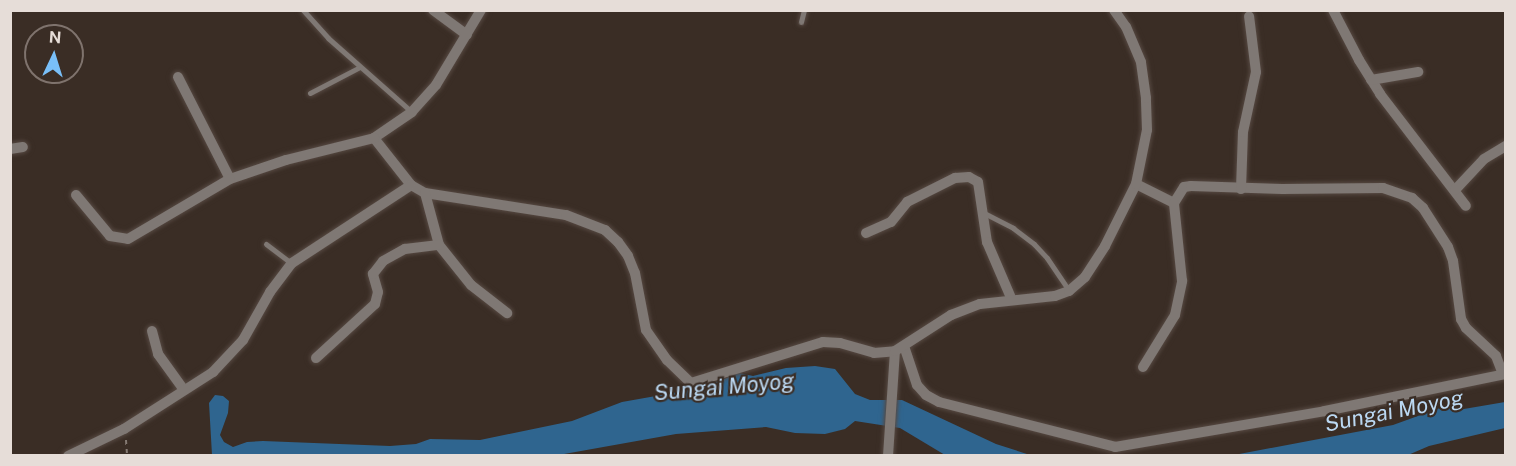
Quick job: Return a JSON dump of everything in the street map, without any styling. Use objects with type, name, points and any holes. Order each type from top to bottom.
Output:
[{"type":"street","points":[[433,10],[467,35]]},
{"type":"street","points":[[76,195],[110,236],[128,239],[230,179],[286,160],[374,138],[412,112],[436,85],[481,10]]},
{"type":"street","points":[[374,138],[411,185],[425,193],[566,215],[604,230],[618,242],[631,265],[645,330],[667,360],[691,383],[822,342],[840,343],[874,353],[899,349],[951,315],[980,304],[1055,296],[1069,291],[1085,277],[1105,246],[1136,184],[1147,130],[1146,98],[1140,62],[1126,27],[1114,10]]},
{"type":"street","points":[[1333,10],[1371,80],[1466,206]]},
{"type":"street","points":[[1241,189],[1243,132],[1256,72],[1249,16]]},
{"type":"street","points":[[1371,80],[1418,72]]},
{"type":"street","points":[[178,77],[230,179]]},
{"type":"street","points":[[1455,190],[1484,159],[1506,146]]},
{"type":"street","points":[[10,149],[23,147]]},
{"type":"street","points":[[866,233],[891,222],[907,202],[963,176],[978,182],[987,242],[1012,300]]},
{"type":"street","points":[[1136,184],[1174,203]]},
{"type":"street","points":[[68,456],[124,429],[213,372],[234,352],[270,292],[292,263],[411,185]]},
{"type":"street","points":[[899,349],[916,385],[926,395],[939,402],[1115,447],[1313,414],[1504,374],[1496,356],[1466,328],[1461,319],[1453,261],[1448,247],[1423,208],[1412,198],[1383,188],[1184,187],[1174,203],[1182,280],[1178,303],[1175,315],[1143,367]]},
{"type":"street","points":[[425,193],[439,245],[471,285],[507,313]]},
{"type":"street","points":[[316,358],[375,304],[378,292],[373,274],[383,261],[405,249],[439,245]]},
{"type":"street","points":[[152,331],[158,354],[184,390]]},
{"type":"street","points":[[888,456],[894,372],[899,349]]},
{"type":"lane","points":[[303,10],[328,38],[412,112]]},
{"type":"lane","points":[[801,22],[804,10]]},
{"type":"lane","points":[[310,93],[360,67]]},
{"type":"lane","points":[[982,212],[1002,221],[1034,244],[1047,258],[1069,291]]},
{"type":"lane","points":[[266,244],[292,263]]},
{"type":"path","points":[[124,429],[127,456]]},
{"type":"water","name":"Sungai Moyog","points":[[815,366],[835,369],[855,394],[870,400],[902,400],[996,444],[1030,455],[945,455],[900,428],[855,421],[845,429],[825,434],[795,433],[766,427],[676,434],[553,456],[212,455],[209,403],[215,395],[223,396],[229,401],[228,413],[220,435],[224,442],[233,447],[247,442],[263,441],[390,446],[416,444],[430,439],[480,440],[572,421],[622,402],[701,388],[739,373],[753,376],[786,368]]},
{"type":"water","points":[[1505,402],[1505,428],[1429,446],[1408,455],[1234,455],[1393,425],[1451,404],[1458,410]]}]
